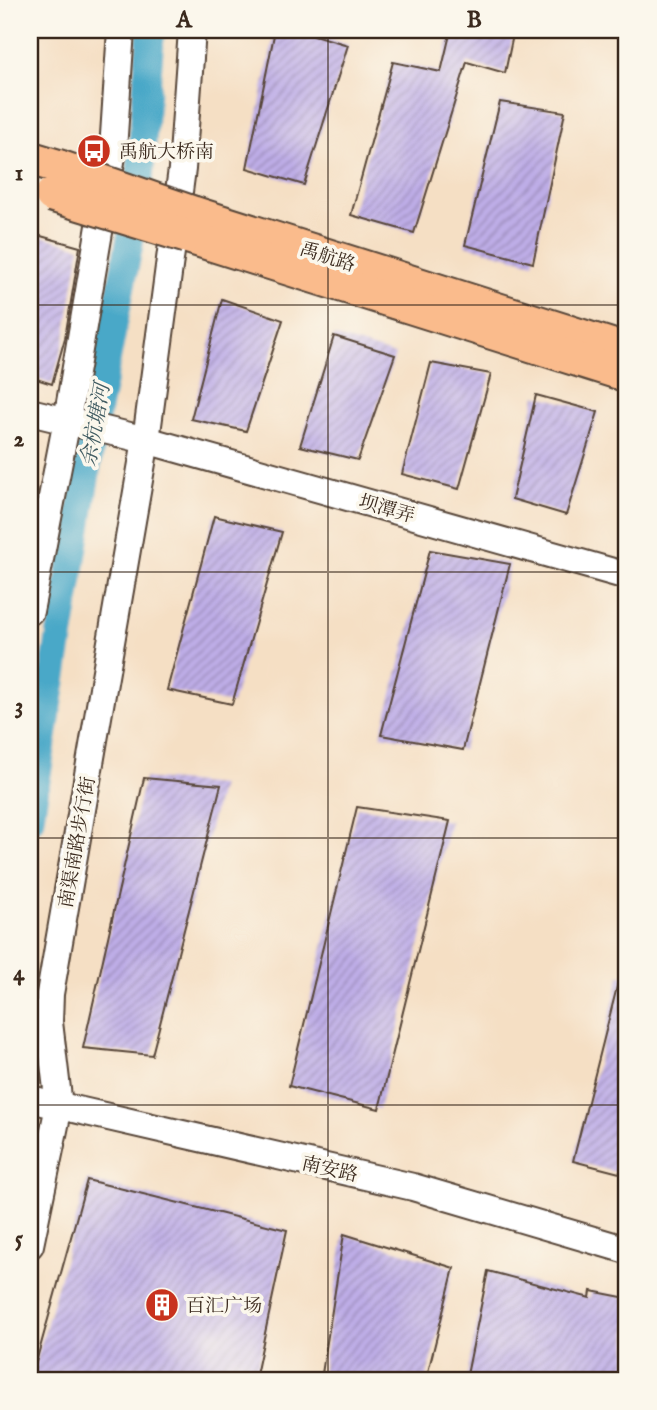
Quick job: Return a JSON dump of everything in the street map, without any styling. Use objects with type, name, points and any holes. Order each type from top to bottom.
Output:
[{"type":"main road","points":[[43,177],[190,225]]},
{"type":"main road","name":"禹航路","points":[[190,225],[627,350]]},
{"type":"main road","name":"禹航路","points":[[190,225],[627,375]]},
{"type":"street","points":[[30,611],[72,421],[113,150],[121,30]]},
{"type":"street","name":"南渠南路步行街","points":[[30,1245],[45,1103],[50,994],[146,440],[182,169],[192,30]]},
{"type":"street","name":"坝潭弄","points":[[30,412],[146,440],[627,576]]},
{"type":"street","name":"南安路","points":[[45,1103],[413,1187],[627,1251]]},
{"type":"building","points":[[275,30],[297,30],[348,45],[304,185],[247,168]]},
{"type":"building","points":[[451,30],[514,30],[505,73],[467,62],[414,233],[351,215],[393,62],[441,72]]},
{"type":"building","points":[[500,102],[565,112],[533,263],[465,245]]},
{"type":"building","points":[[30,233],[80,247],[65,338],[52,384],[30,377]]},
{"type":"building","points":[[222,299],[283,320],[246,431],[191,419]]},
{"type":"building","points":[[334,336],[395,355],[358,460],[300,446]]},
{"type":"building","points":[[431,363],[491,374],[459,489],[402,474]]},
{"type":"building","points":[[536,395],[598,412],[566,515],[512,499]]},
{"type":"building","points":[[214,516],[282,532],[232,704],[167,690]]},
{"type":"building","points":[[430,550],[510,564],[463,750],[381,735]]},
{"type":"building","points":[[144,778],[221,785],[152,1055],[83,1048]]},
{"type":"building","points":[[357,807],[450,821],[379,1109],[289,1086]]},
{"type":"building","points":[[620,975],[627,976],[627,1175],[573,1161]]},
{"type":"building","name":"百汇广场","points":[[87,1180],[287,1230],[255,1380],[31,1380]]},
{"type":"building","points":[[344,1234],[454,1268],[426,1380],[321,1380]]},
{"type":"building","points":[[488,1271],[590,1298],[591,1291],[627,1298],[627,1380],[466,1380]]},
{"type":"waterway","name":"余杭塘河","points":[[30,820],[94,426],[138,200],[151,30]]},
{"type":"place","name":"禹航大桥南","points":[[94,151]]},
{"type":"place","name":"百汇广场","points":[[162,1305]]}]
